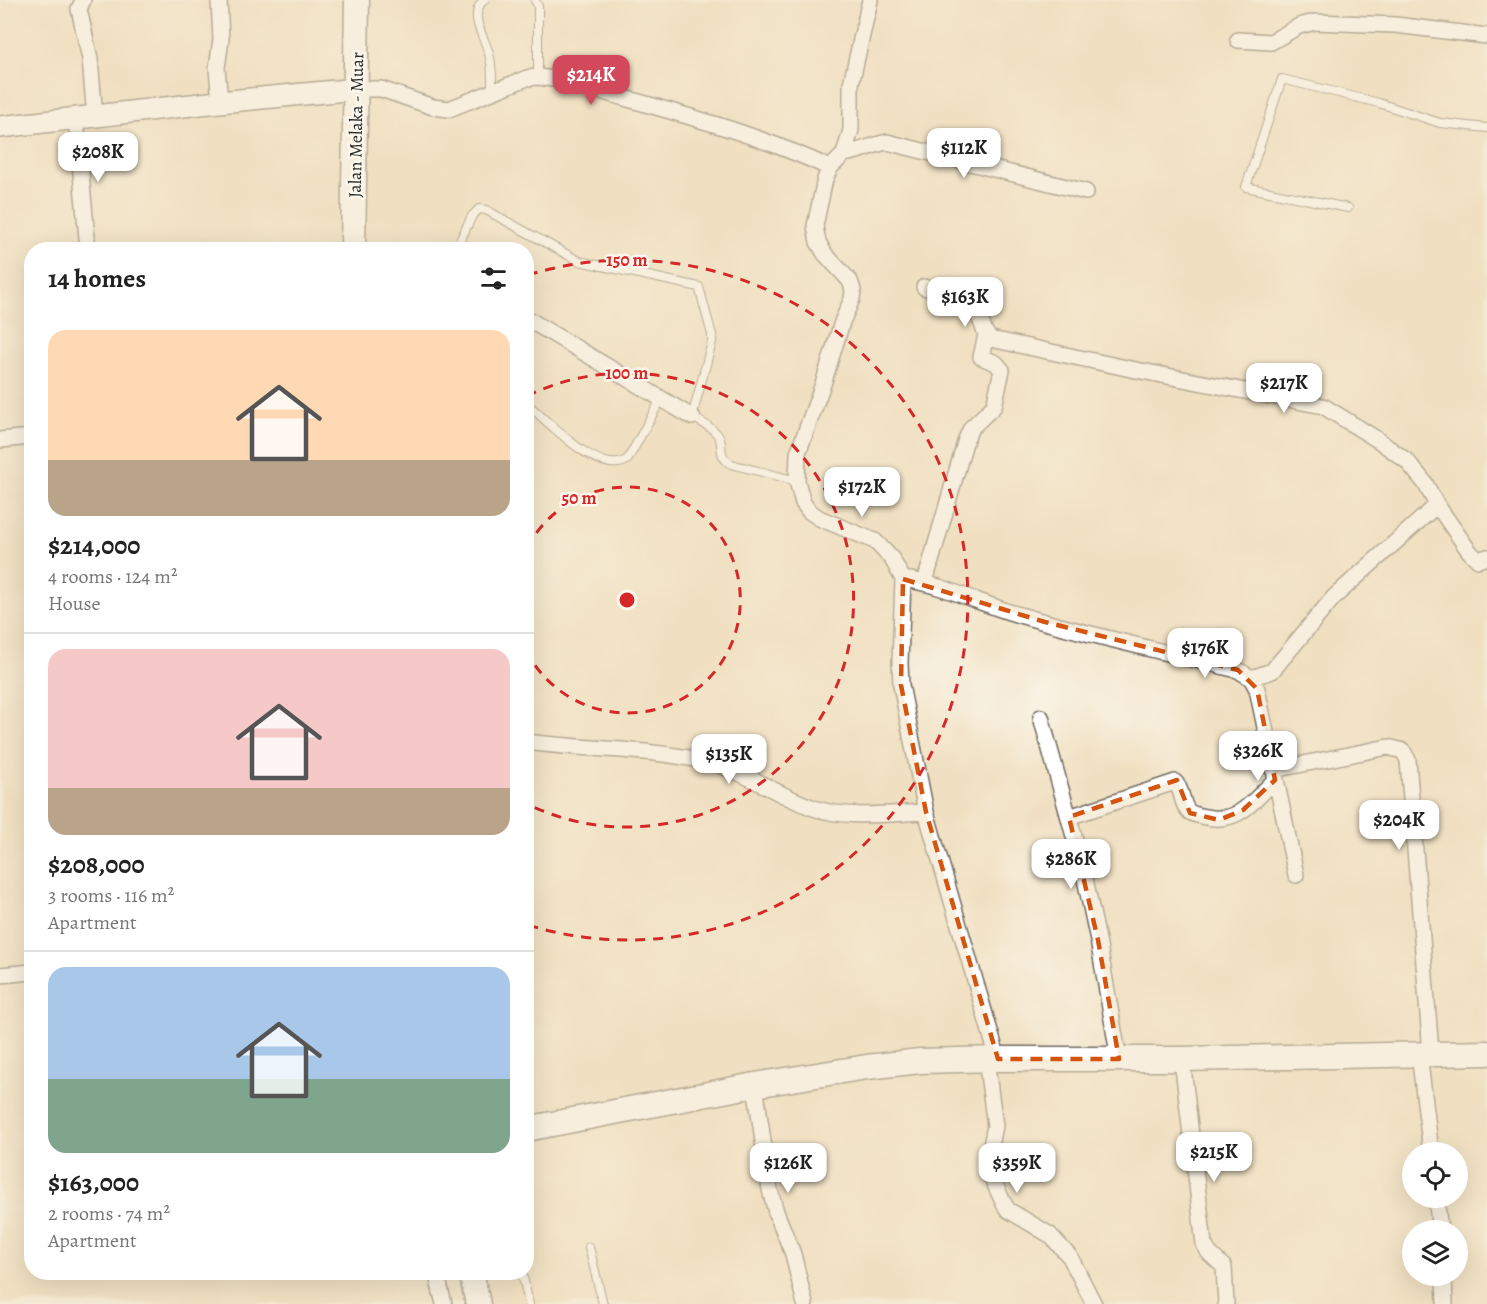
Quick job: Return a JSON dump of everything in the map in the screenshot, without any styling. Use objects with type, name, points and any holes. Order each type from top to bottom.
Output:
[{"type":"main road","name":"Jalan Melaka - Muar","points":[[353,242],[357,0]]},
{"type":"main road","points":[[534,1127],[756,1085],[920,1061],[1487,1053]]},
{"type":"main road","points":[[473,1280],[478,1304]]},
{"type":"street","points":[[83,0],[80,9],[90,59],[86,118],[88,242]]},
{"type":"street","points":[[219,0],[221,39],[217,68],[220,102]]},
{"type":"street","points":[[870,0],[853,75],[851,130],[844,154],[830,168],[820,199],[815,226],[818,242],[825,254],[850,281],[853,290],[852,298],[798,453],[797,481],[803,503],[809,511],[819,518],[874,542],[892,559],[903,579],[901,685],[926,812],[992,1059],[995,1126],[988,1160],[991,1176],[1008,1210],[1050,1235],[1070,1257],[1094,1304]]},
{"type":"street","points":[[1238,40],[1271,42],[1299,26],[1316,22],[1395,25],[1487,36]]},
{"type":"street","points":[[0,127],[357,89],[381,89],[433,107],[449,109],[527,78],[538,76],[562,80],[758,139],[791,150],[830,168]]},
{"type":"street","points":[[844,154],[857,153],[876,144],[887,142],[1086,192]]},
{"type":"street","points":[[924,287],[960,297],[974,308],[986,335],[991,339],[1323,406],[1407,461],[1425,483],[1437,505],[1469,551],[1478,560],[1487,557]]},
{"type":"street","points":[[534,323],[692,417]]},
{"type":"street","points":[[925,582],[966,439],[971,428],[994,406],[1002,370],[996,363],[981,357],[986,335]]},
{"type":"street","points":[[0,440],[24,438]]},
{"type":"street","points":[[1251,678],[1272,671],[1334,597],[1437,505]]},
{"type":"street","points":[[903,579],[925,582],[1012,613],[1238,670],[1251,678],[1257,689],[1296,875]]},
{"type":"street","points":[[1041,717],[1082,865],[1098,939],[1119,1059]]},
{"type":"street","points":[[534,743],[569,748],[674,755],[707,762],[732,768],[797,802],[819,810],[842,814],[926,812]]},
{"type":"street","points":[[1069,817],[1175,782],[1179,786],[1186,809],[1190,813],[1219,820],[1230,818],[1243,810],[1274,775],[1388,747],[1403,751],[1408,760],[1430,1142]]},
{"type":"street","points":[[0,975],[24,973]]},
{"type":"street","points":[[1182,1059],[1204,1244],[1209,1253],[1224,1268],[1226,1304]]},
{"type":"street","points":[[756,1085],[770,1190],[793,1254],[805,1304]]},
{"type":"street","points":[[438,1280],[444,1304]]},
{"type":"street","points":[[1444,1286],[1445,1304]]},
{"type":"lane","points":[[484,0],[480,4],[477,17],[489,52],[492,93]]},
{"type":"lane","points":[[535,0],[538,6],[538,76]]},
{"type":"lane","points":[[1348,208],[1245,187],[1282,79],[1379,104],[1440,123],[1487,128]]},
{"type":"lane","points":[[460,242],[475,211],[486,210],[579,261],[699,287],[712,342],[692,417],[717,433],[724,459],[731,464],[797,481]]},
{"type":"lane","points":[[534,410],[580,449],[614,464],[628,459],[661,399]]},
{"type":"lane","points":[[589,1248],[603,1304]]},
{"type":"lane","points":[[524,1280],[529,1304]]},
{"type":"highlighted area","points":[[903,579],[1045,622],[1238,670],[1257,689],[1275,780],[1243,810],[1219,820],[1190,813],[1177,780],[1069,817],[1098,940],[1119,1059],[998,1059],[926,812],[901,685]]}]
